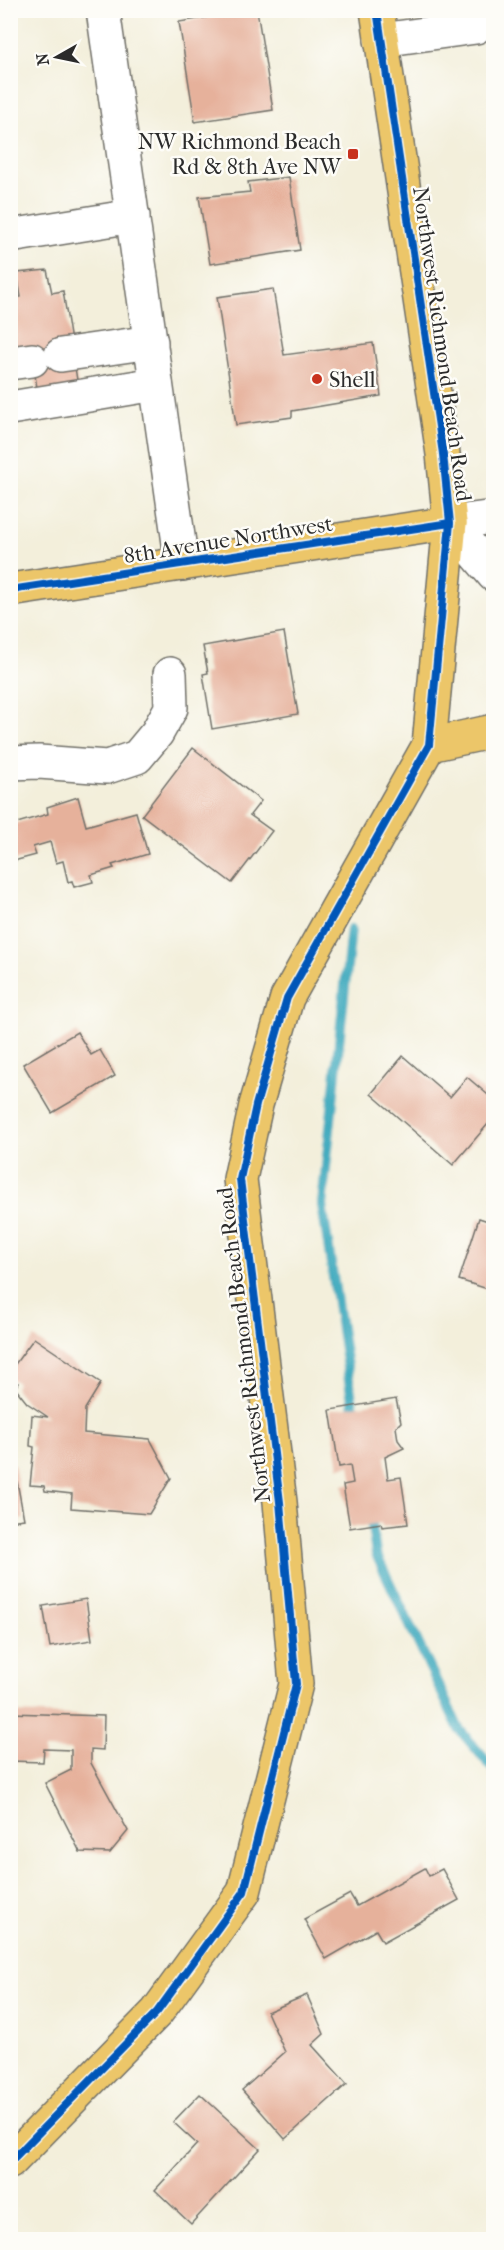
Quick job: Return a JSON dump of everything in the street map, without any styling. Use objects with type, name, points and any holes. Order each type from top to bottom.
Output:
[{"type":"main road","name":"Northwest Richmond Beach Road","points":[[10,2162],[157,2012],[244,1892],[296,1684],[280,1502],[240,1179],[256,1105],[286,998],[429,745],[450,523],[443,454],[379,25]]},
{"type":"main road","name":"8th Avenue Northwest","points":[[10,590],[450,523]]},
{"type":"main road","points":[[429,745],[494,730]]},
{"type":"street","points":[[103,10],[182,564]]},
{"type":"street","points":[[379,25],[476,27],[473,10]]},
{"type":"street","points":[[10,236],[133,216]]},
{"type":"street","points":[[35,359],[151,342]]},
{"type":"street","points":[[10,408],[156,384]]},
{"type":"street","name":"8th Avenue Northwest","points":[[450,523],[494,517]]},
{"type":"street","points":[[450,523],[494,575]]},
{"type":"street","points":[[10,763],[39,762],[107,767],[137,757],[157,733],[171,708],[170,674]]},
{"type":"building","points":[[257,10],[273,110],[195,122],[179,22]]},
{"type":"building","points":[[289,177],[300,250],[210,264],[199,197],[250,192],[248,182]]},
{"type":"building","points":[[47,270],[52,293],[63,291],[79,393],[39,400],[31,350],[10,353],[10,299],[21,297],[17,273]]},
{"type":"building","points":[[273,289],[284,355],[373,343],[381,396],[292,411],[292,417],[236,425],[217,297]]},
{"type":"building","points":[[284,632],[298,714],[212,729],[203,674],[208,673],[203,646]]},
{"type":"building","points":[[193,748],[261,801],[250,815],[272,831],[232,883],[142,815]]},
{"type":"building","points":[[78,797],[86,826],[136,812],[148,854],[112,865],[114,868],[91,875],[93,882],[74,887],[72,881],[68,882],[63,861],[56,863],[50,842],[33,847],[36,855],[10,862],[10,825],[48,814],[47,807]]},
{"type":"building","points":[[77,1032],[91,1055],[100,1050],[115,1076],[52,1113],[23,1064]]},
{"type":"building","points":[[403,1056],[450,1097],[467,1077],[494,1100],[494,1117],[453,1165],[371,1094]]},
{"type":"building","points":[[479,1218],[494,1223],[494,1291],[459,1280]]},
{"type":"building","points":[[34,1338],[101,1383],[85,1409],[84,1433],[150,1439],[171,1478],[149,1514],[71,1508],[72,1494],[45,1491],[44,1486],[30,1485],[34,1447],[30,1446],[32,1415],[48,1417],[27,1403],[15,1388],[18,1383],[10,1378],[10,1371]]},
{"type":"building","points":[[396,1399],[401,1422],[396,1427],[398,1440],[404,1448],[385,1457],[388,1479],[401,1477],[408,1524],[382,1527],[381,1523],[350,1528],[343,1485],[353,1483],[350,1465],[339,1467],[330,1410]]},
{"type":"building","points":[[10,1465],[14,1465],[24,1519],[10,1521]]},
{"type":"building","points":[[86,1599],[92,1640],[50,1647],[43,1606]]},
{"type":"building","points":[[10,1713],[104,1716],[103,1750],[91,1749],[91,1763],[128,1831],[110,1853],[80,1852],[45,1783],[71,1770],[71,1750],[44,1749],[43,1762],[10,1761]]},
{"type":"building","points":[[425,1868],[429,1876],[442,1869],[459,1900],[383,1942],[376,1930],[326,1959],[304,1919],[350,1894],[357,1906]]},
{"type":"building","points":[[307,1995],[324,2034],[312,2045],[347,2084],[285,2139],[242,2090],[285,2052],[267,2012]]},
{"type":"building","points":[[200,2094],[260,2149],[191,2224],[155,2190],[197,2144],[173,2122]]},
{"type":"waterway","points":[[351,929],[322,1205],[355,1419]]},
{"type":"waterway","points":[[370,1512],[376,1554],[459,1729],[494,1770]]},
{"type":"cycle path","points":[[10,2162],[157,2012],[244,1892],[296,1684],[280,1502],[240,1179],[256,1105],[287,998],[429,745],[450,523],[443,454],[377,10]]},
{"type":"cycle path","points":[[10,590],[450,523]]},
{"type":"place","name":"NW Richmond Beach Rd & 8th Ave NW","points":[[353,154]]},
{"type":"place","name":"Shell","points":[[317,379]]}]
